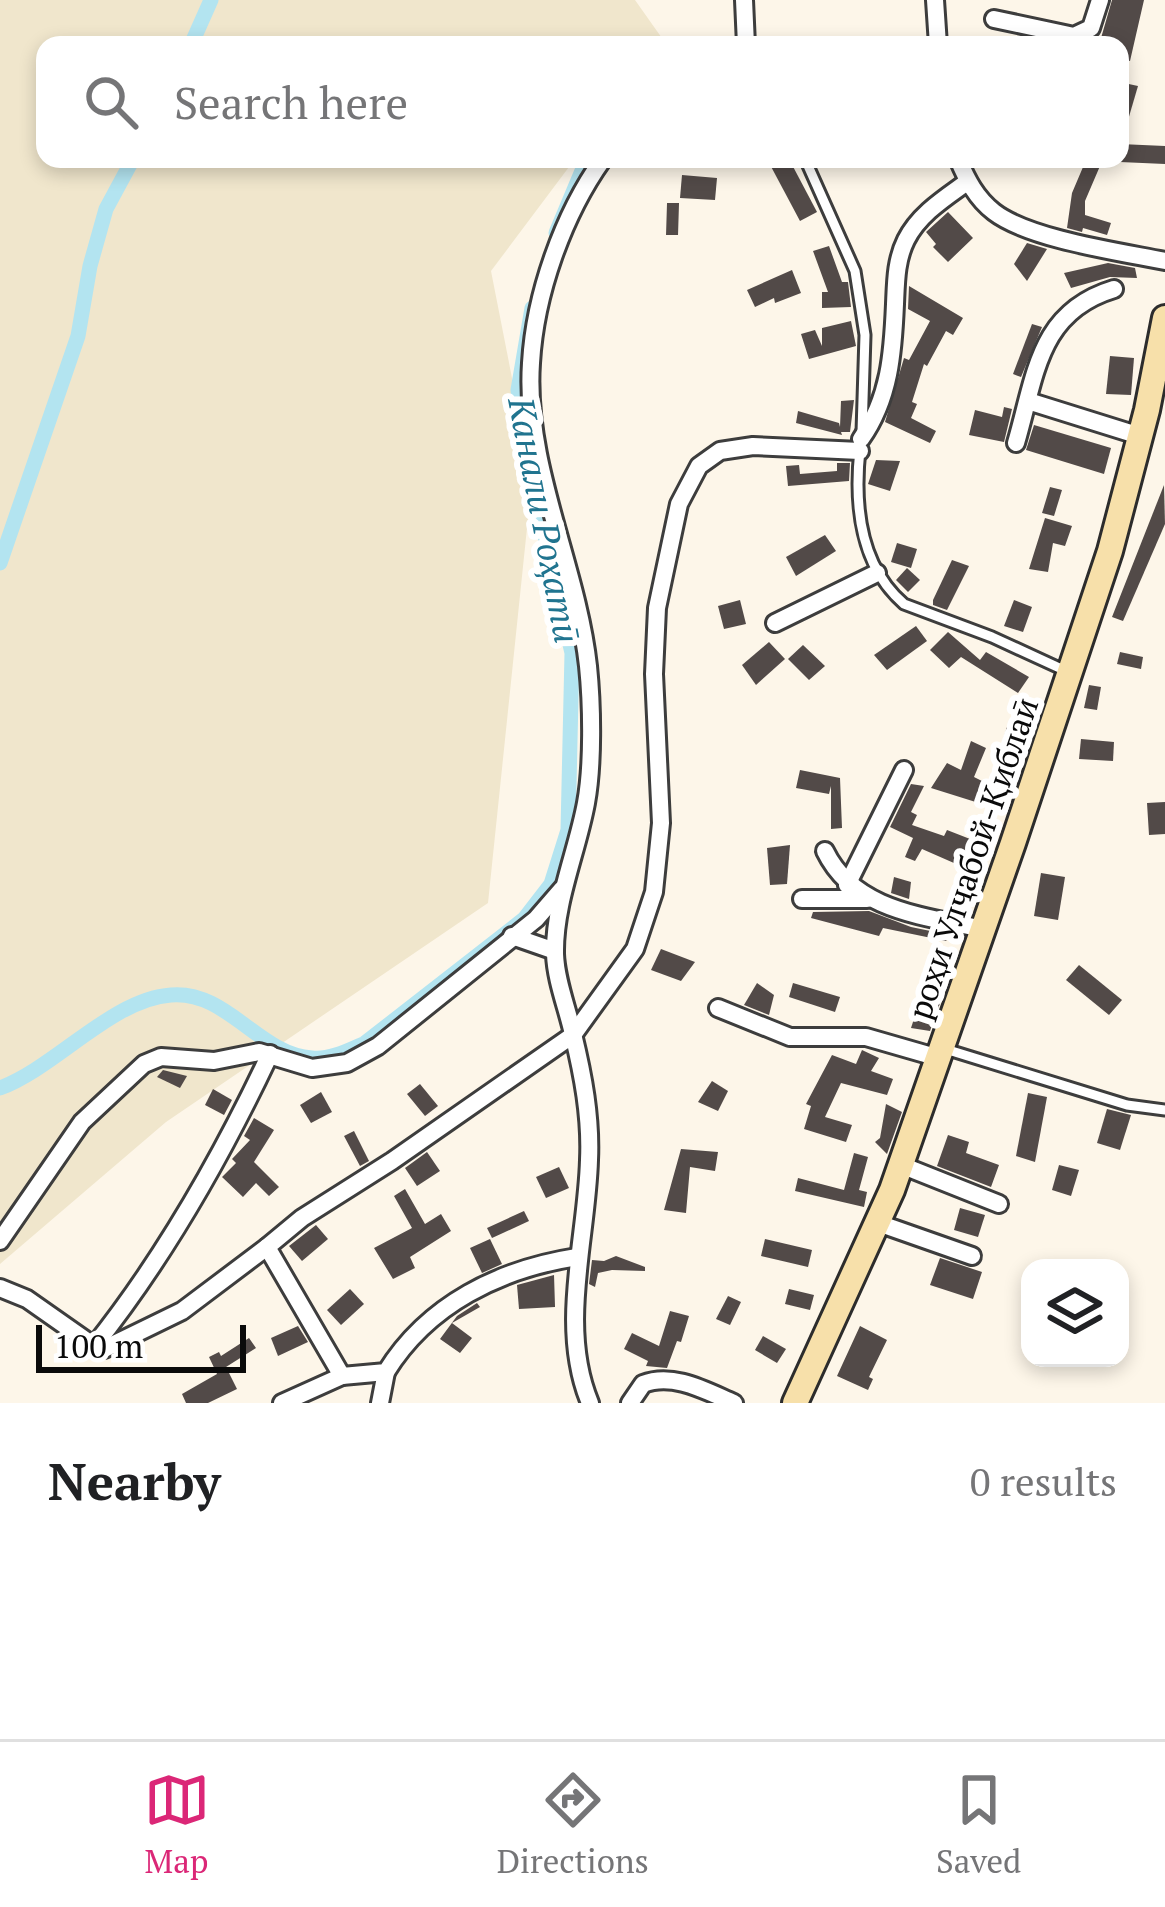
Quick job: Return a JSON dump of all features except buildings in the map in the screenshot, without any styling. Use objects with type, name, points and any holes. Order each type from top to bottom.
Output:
[{"type":"street","points":[[744,0],[746,36]]},
{"type":"street","points":[[935,0],[937,36]]},
{"type":"street","points":[[994,20],[1074,36],[1091,28],[1100,0]]},
{"type":"street","points":[[590,1403],[577,1334],[577,1257],[590,1155],[588,1107],[555,952],[587,798],[589,677],[579,615],[536,438],[531,362],[560,243],[577,200],[597,168]]},
{"type":"street","points":[[962,168],[967,182],[998,215],[1021,226],[1165,260]]},
{"type":"street","points":[[0,1288],[27,1299],[104,1349],[182,1311],[302,1218],[573,1034],[635,950],[654,892],[661,823],[654,674],[657,608],[666,551],[690,478],[708,457],[731,448],[861,445],[889,374],[897,264],[907,238],[928,212],[967,182]]},
{"type":"street","points":[[1016,443],[1055,325],[1079,303],[1114,289]]},
{"type":"street","name":"роҳи Улҷабой-Қиблаӣ","points":[[795,1403],[878,1223],[983,929],[1110,551],[1165,318]]},
{"type":"street","points":[[1028,401],[1140,436]]},
{"type":"street","points":[[776,623],[877,573]]},
{"type":"street","points":[[848,885],[904,770]]},
{"type":"street","points":[[825,851],[848,885],[868,899]]},
{"type":"street","points":[[0,1241],[82,1122],[144,1064],[161,1057],[214,1061],[270,1054],[311,1068],[347,1064],[378,1046],[536,919],[567,884]]},
{"type":"street","points":[[802,899],[868,899],[983,929]]},
{"type":"street","points":[[512,936],[555,952]]},
{"type":"street","points":[[718,1007],[790,1036],[866,1037],[940,1053]]},
{"type":"street","points":[[94,1346],[142,1286],[270,1054]]},
{"type":"street","points":[[901,1165],[999,1204]]},
{"type":"street","points":[[878,1223],[972,1256]]},
{"type":"street","points":[[267,1247],[342,1376]]},
{"type":"street","points":[[380,1403],[386,1372],[408,1339],[463,1297],[518,1268],[577,1257]]},
{"type":"street","points":[[282,1403],[342,1376],[386,1372]]},
{"type":"street","points":[[630,1403],[643,1384],[659,1379],[734,1403]]},
{"type":"lane","points":[[809,168],[855,271],[866,334],[859,515],[877,573],[904,604],[1070,673]]},
{"type":"lane","points":[[940,1053],[1127,1105],[1165,1110]]},
{"type":"shaded area","points":[[0,0],[635,0],[660,36],[36,36],[36,168],[568,168],[491,271],[532,480],[488,903],[166,1122],[0,1264]]},
{"type":"waterway","name":"Канали Роҳатӣ","points":[[195,36],[211,0]]},
{"type":"waterway","name":"Канали Роҳатӣ","points":[[0,563],[78,336],[106,209],[128,168]]},
{"type":"waterway","name":"Канали Роҳатӣ","points":[[556,233],[583,168]]},
{"type":"waterway","name":"Канали Роҳатӣ","points":[[0,1088],[42,1066],[127,1008],[171,995],[209,1002],[293,1054],[319,1058],[339,1054],[365,1043],[524,919],[551,884],[568,830],[572,653],[532,480],[518,390],[532,308]]}]
